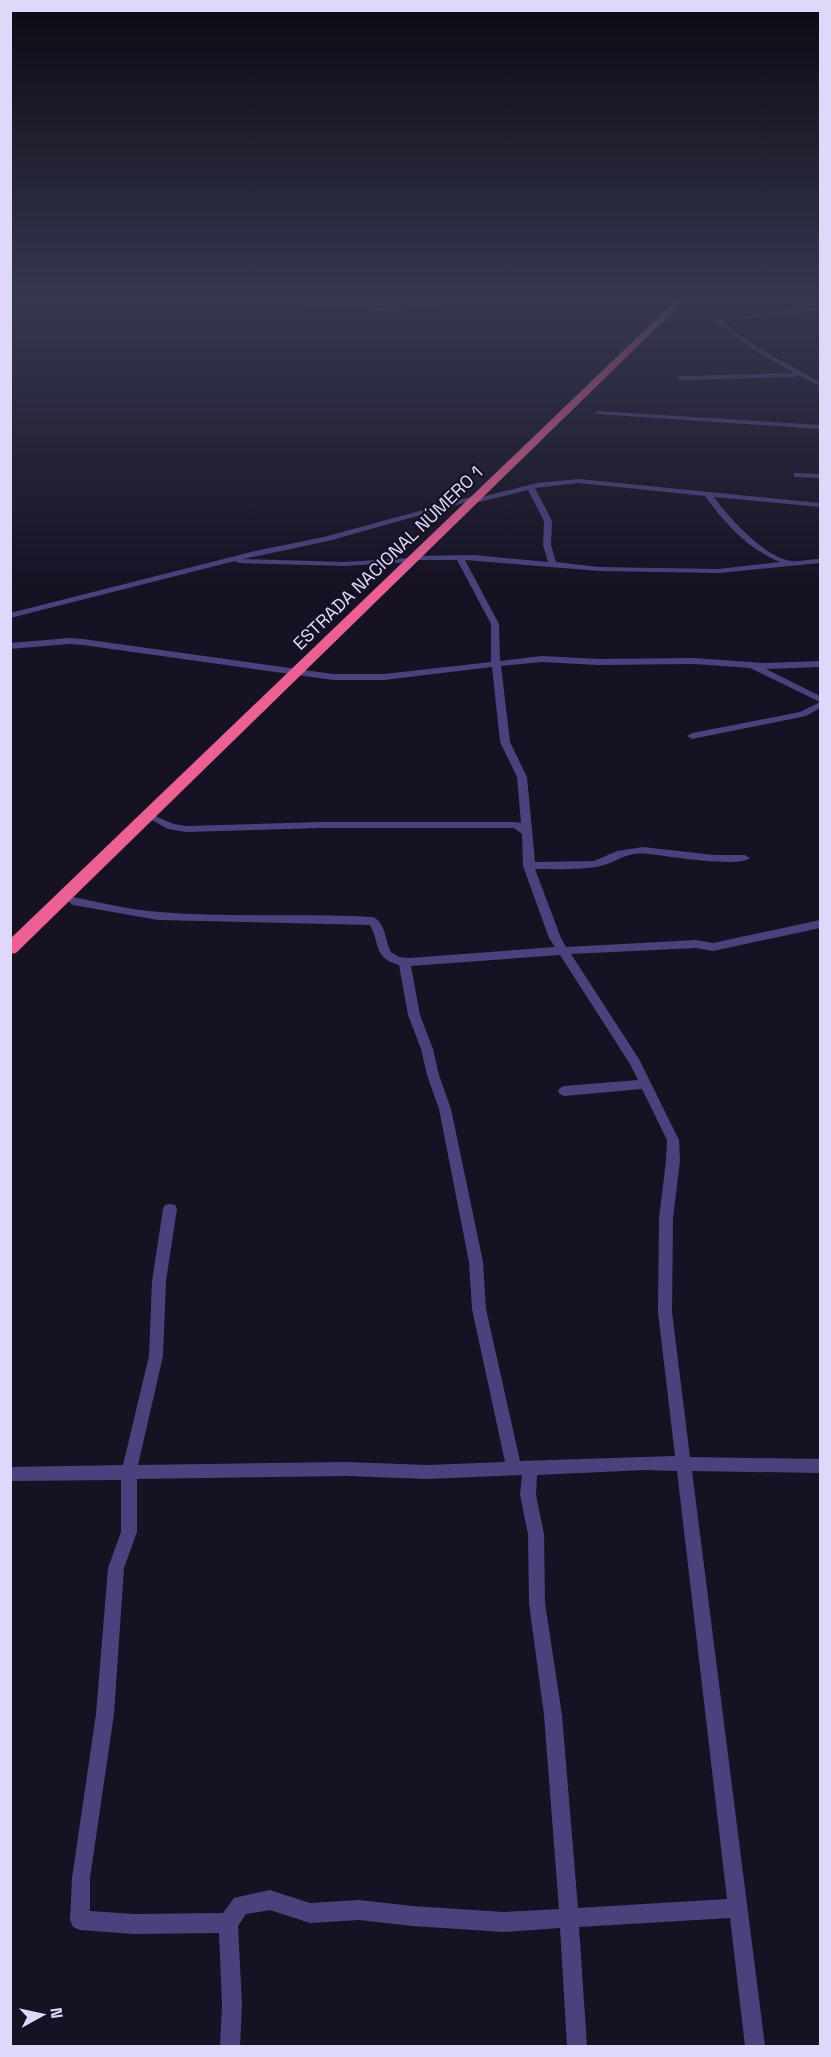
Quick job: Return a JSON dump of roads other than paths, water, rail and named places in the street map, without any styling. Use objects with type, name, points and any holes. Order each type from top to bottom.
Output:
[{"type":"highway","name":"ESTRADA NACIONAL NÚMERO 1","points":[[10,949],[582,396]]},
{"type":"street","points":[[598,413],[820,427]]},
{"type":"street","points":[[797,475],[820,476]]},
{"type":"street","points":[[10,616],[229,561],[257,557],[476,499],[531,487],[590,481],[820,505]]},
{"type":"street","points":[[531,487],[548,521],[547,545],[553,566]]},
{"type":"street","points":[[707,493],[727,520],[757,548],[787,563]]},
{"type":"street","points":[[257,557],[344,564],[460,557],[599,569],[733,571],[820,561]]},
{"type":"street","points":[[460,557],[495,624],[494,647],[505,742],[522,777],[528,866],[555,938],[635,1062],[673,1140],[673,1161],[666,1218],[666,1312],[755,2046]]},
{"type":"street","points":[[10,646],[83,642],[333,678],[384,677],[542,659],[598,662],[694,660],[752,665],[820,664]]},
{"type":"street","points":[[752,665],[820,699]]},
{"type":"street","points":[[692,736],[803,714],[820,705]]},
{"type":"street","points":[[155,819],[172,827],[186,829],[468,824],[515,825],[521,827],[527,834]]},
{"type":"street","points":[[528,866],[596,864],[608,861],[621,853],[643,850],[714,858],[745,858]]},
{"type":"street","points":[[73,901],[157,915],[212,918],[308,917],[373,921],[379,927],[384,949],[391,958],[404,961],[460,960],[485,955],[696,944],[713,947],[820,924]]},
{"type":"street","points":[[404,961],[414,1015],[445,1109],[476,1262],[479,1309],[522,1468],[536,1534],[537,1603],[553,1715],[570,1918],[576,2046]]},
{"type":"street","points":[[564,1091],[645,1084]]},
{"type":"street","points":[[170,1209],[160,1270],[156,1356],[129,1472],[129,1532],[116,1568],[105,1714],[81,1878],[81,1920],[134,1924],[228,1923]]},
{"type":"street","points":[[10,1474],[347,1469],[427,1472],[684,1463],[820,1466]]},
{"type":"street","points":[[230,2046],[232,2005],[228,1923],[241,1905],[270,1900],[310,1913],[359,1910],[504,1922],[738,1908]]}]
